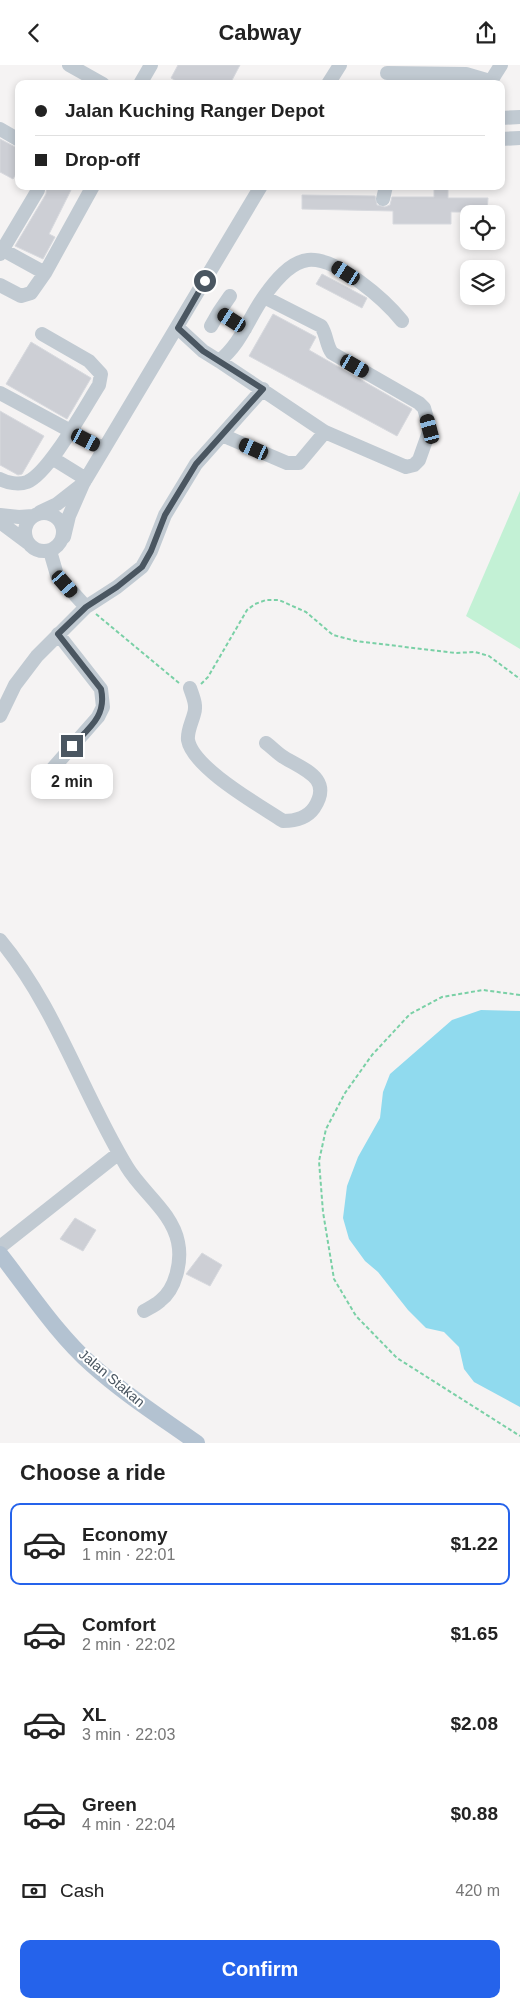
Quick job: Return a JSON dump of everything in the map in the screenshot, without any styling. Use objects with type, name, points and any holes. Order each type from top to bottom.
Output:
[{"type":"main road","name":"Jalan Stakan","points":[[0,1254],[63,1334],[92,1365],[117,1386],[197,1443]]},
{"type":"street","points":[[69,65],[95,80]]},
{"type":"street","points":[[142,80],[151,65]]},
{"type":"street","points":[[331,80],[340,65]]},
{"type":"street","points":[[490,80],[500,65]]},
{"type":"street","points":[[387,73],[466,74],[483,80]]},
{"type":"street","points":[[505,118],[520,117]]},
{"type":"street","points":[[0,129],[15,138]]},
{"type":"street","points":[[505,139],[520,138]]},
{"type":"street","points":[[38,190],[1,252],[45,273]]},
{"type":"street","points":[[0,285],[21,296],[27,296],[32,293],[91,190]]},
{"type":"street","points":[[0,522],[40,551],[50,551],[57,547],[64,537],[69,516],[85,481],[259,190]]},
{"type":"street","points":[[219,361],[228,354],[277,279],[285,272],[307,260],[321,261],[334,266],[369,288],[402,321]]},
{"type":"street","points":[[211,326],[230,296]]},
{"type":"street","points":[[178,328],[203,351],[326,432],[406,467],[414,465],[419,460],[430,429],[424,408],[419,403],[332,353],[321,326],[264,297]]},
{"type":"street","points":[[220,312],[245,329]]},
{"type":"street","points":[[0,479],[15,483],[26,482],[36,476],[52,458],[99,385],[101,374],[89,361],[42,334]]},
{"type":"street","points":[[0,716],[15,685],[37,656],[86,607],[117,587],[142,567],[151,551],[165,515],[196,464],[263,389]]},
{"type":"street","points":[[0,393],[104,449]]},
{"type":"street","points":[[222,435],[293,464],[299,463],[326,432]]},
{"type":"street","points":[[52,458],[85,481]]},
{"type":"street","points":[[28,543],[25,533],[26,525],[37,514],[57,504],[85,481]]},
{"type":"street","points":[[0,515],[19,517],[50,513],[57,517],[62,524],[64,537]]},
{"type":"street","points":[[50,551],[57,575],[86,607]]},
{"type":"street","points":[[47,775],[98,717],[103,707],[101,689],[58,634]]},
{"type":"street","points":[[190,688],[195,704],[195,713],[188,739],[192,751],[207,769],[283,821],[294,821],[311,812],[318,801],[321,788],[312,772],[284,757],[266,743]]},
{"type":"street","points":[[0,940],[23,969],[40,998],[119,1153],[139,1184],[165,1214],[178,1242],[177,1273],[171,1288],[161,1301],[144,1311]]},
{"type":"street","points":[[0,1247],[119,1153]]},
{"type":"path","points":[[86,607],[181,685],[190,688],[199,686],[208,677],[247,609],[266,600],[280,600],[306,612],[333,635],[356,641],[455,653],[475,652],[489,656],[520,679]]},
{"type":"path","points":[[520,995],[483,991],[442,997],[410,1013],[372,1055],[345,1093],[326,1129],[319,1161],[323,1212],[334,1279],[356,1316],[397,1358],[520,1436]]},
{"type":"green space","points":[[520,491],[520,649],[466,616]]},
{"type":"water","points":[[481,1010],[520,1011],[520,1407],[474,1382],[464,1369],[459,1347],[444,1332],[426,1328],[408,1310],[378,1272],[365,1261],[349,1239],[343,1218],[347,1186],[358,1157],[380,1118],[383,1092],[390,1074],[452,1020]]},
{"type":"building","points":[[178,65],[240,65],[232,80],[174,80],[171,78]]},
{"type":"building","points":[[0,139],[15,147],[15,176],[13,179],[0,172]]},
{"type":"building","points":[[46,190],[71,190],[49,234],[55,237],[43,259],[15,246],[46,194]]},
{"type":"building","points":[[434,190],[448,190],[448,198],[488,198],[488,205],[460,205],[460,212],[451,212],[451,224],[393,224],[393,211],[302,209],[302,195],[375,196],[377,205],[385,207],[390,205],[392,197],[434,197]]},
{"type":"building","points":[[322,274],[367,298],[362,308],[316,284]]},
{"type":"building","points":[[273,314],[316,337],[309,350],[412,409],[397,436],[249,356]]},
{"type":"building","points":[[31,342],[91,378],[67,419],[6,384]]},
{"type":"building","points":[[0,411],[44,436],[22,474],[18,475],[0,465]]},
{"type":"building","points":[[75,1218],[96,1230],[83,1251],[60,1239]]},
{"type":"building","points":[[202,1253],[222,1265],[210,1286],[186,1274]]},
{"type":"route","points":[[72,746],[98,717],[103,707],[103,698],[101,689],[58,634],[86,607],[117,587],[142,567],[151,551],[165,515],[196,464],[263,389],[203,351],[178,328],[205,281]]}]
